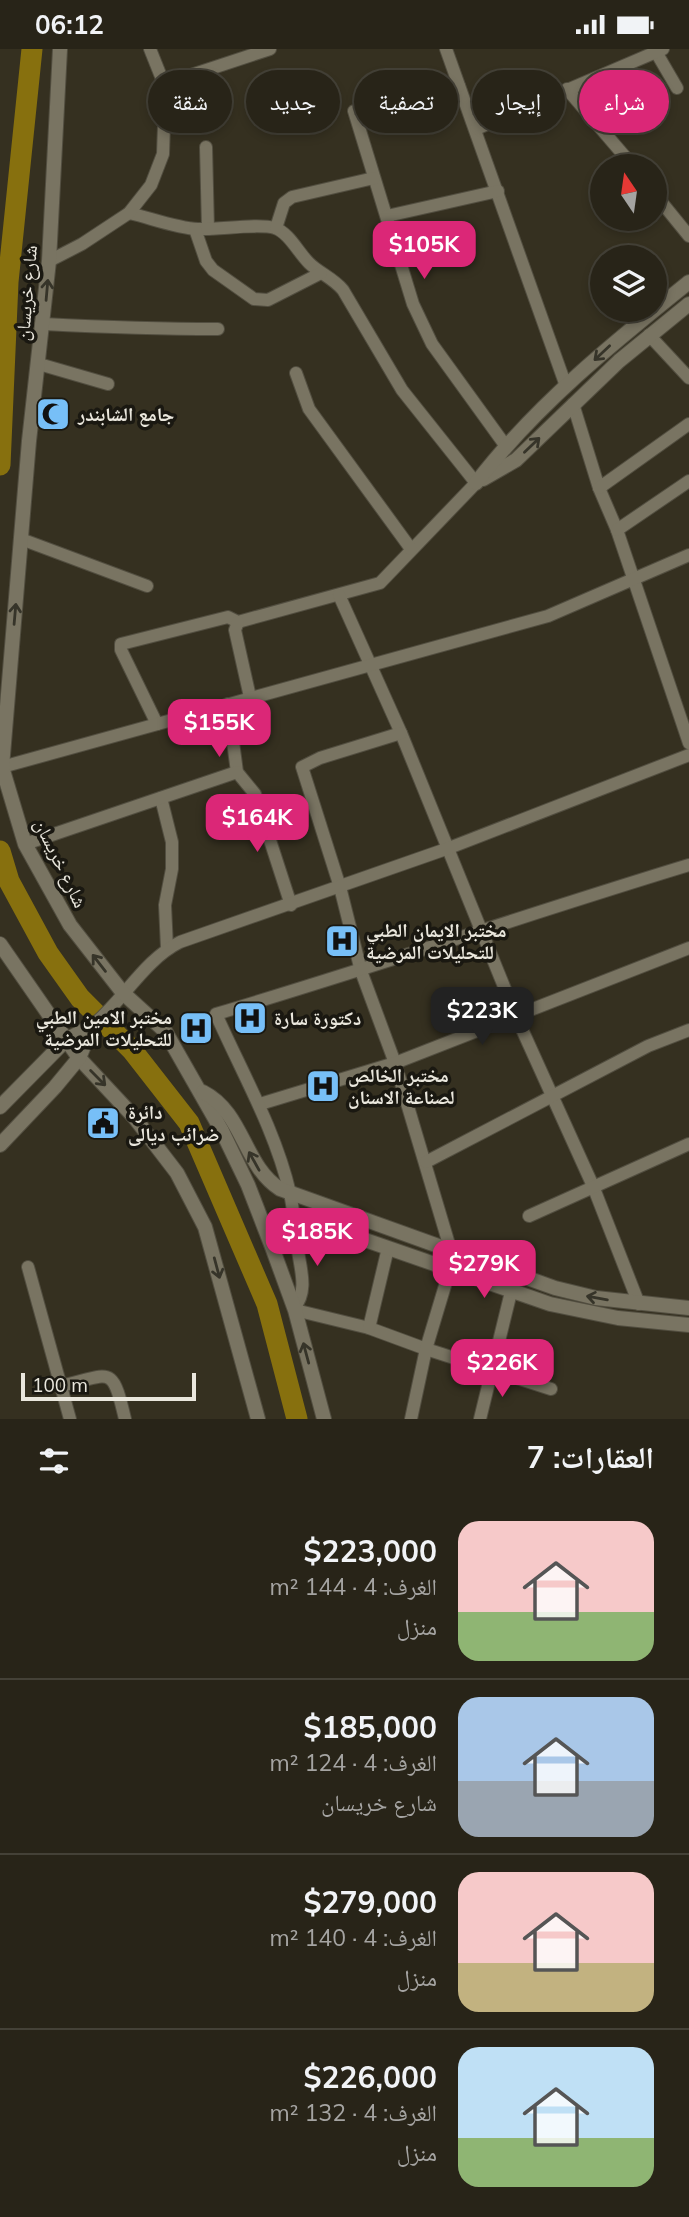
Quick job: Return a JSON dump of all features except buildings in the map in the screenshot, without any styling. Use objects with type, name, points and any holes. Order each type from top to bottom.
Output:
[{"type":"street","name":"شارع خريسان","points":[[61,49],[44,324],[29,441],[1,767],[26,844],[70,925],[123,993],[165,1031],[201,1091],[248,1185],[294,1309],[324,1419]]},
{"type":"street","points":[[150,49],[158,70]]},
{"type":"street","points":[[206,70],[270,49]]},
{"type":"street","points":[[446,49],[472,119]]},
{"type":"street","points":[[623,154],[567,89],[660,50],[677,88]]},
{"type":"street","points":[[459,86],[354,111],[413,304],[424,330],[505,446]]},
{"type":"street","points":[[49,261],[82,244],[129,213],[151,185],[163,154],[163,133]]},
{"type":"street","points":[[477,133],[566,386]]},
{"type":"street","points":[[206,147],[202,229],[206,261],[213,269],[254,299],[268,300],[321,273]]},
{"type":"street","points":[[276,228],[284,203],[292,197],[373,178]]},
{"type":"street","points":[[387,216],[498,191]]},
{"type":"street","points":[[667,209],[689,236]]},
{"type":"street","points":[[129,213],[202,229],[276,228],[285,234],[321,273],[336,282],[402,390],[476,483]]},
{"type":"street","points":[[157,724],[121,650],[121,644],[229,617],[238,622],[380,583],[476,483],[505,446],[566,386],[609,346],[689,282]]},
{"type":"street","points":[[476,483],[516,460],[649,335],[689,304]]},
{"type":"street","points":[[44,324],[122,329],[218,329]]},
{"type":"street","points":[[649,335],[689,378]]},
{"type":"street","points":[[39,364],[108,384]]},
{"type":"street","points":[[296,373],[309,409],[411,549]]},
{"type":"street","points":[[573,404],[599,488],[617,530],[689,743]]},
{"type":"street","points":[[599,488],[689,424]]},
{"type":"street","points":[[617,530],[689,481]]},
{"type":"street","points":[[21,539],[147,586]]},
{"type":"street","points":[[1,767],[548,617],[689,555]]},
{"type":"street","points":[[339,595],[401,733],[516,1016],[593,1186],[639,1304]]},
{"type":"street","points":[[238,622],[235,630],[250,697]]},
{"type":"street","points":[[228,704],[237,772],[255,794],[291,905]]},
{"type":"street","points":[[401,733],[320,758],[302,767],[340,887],[361,971],[395,1063],[451,1251]]},
{"type":"street","points":[[1,1105],[66,1040],[92,1026],[107,1014],[123,993],[167,949],[180,942],[449,848],[689,755]]},
{"type":"street","points":[[26,844],[237,772]]},
{"type":"street","points":[[162,797],[172,842],[172,869],[165,905],[167,949]]},
{"type":"street","points":[[551,1389],[369,1328],[294,1309],[303,1290],[290,1194],[260,1104],[246,1081],[216,1014],[361,971],[689,865]]},
{"type":"street","points":[[0,944],[79,1058],[134,1117],[177,1173],[205,1227],[258,1419]]},
{"type":"street","points":[[260,1104],[395,1063],[689,948]]},
{"type":"street","points":[[0,1145],[79,1058],[92,1026]]},
{"type":"street","points":[[426,1161],[648,1046],[689,1030]]},
{"type":"street","points":[[201,1091],[218,1101],[232,1117],[263,1175],[290,1194],[555,1289],[596,1298],[689,1308]]},
{"type":"street","points":[[529,1216],[689,1144]]},
{"type":"street","points":[[293,1215],[550,1304],[595,1315],[689,1325]]},
{"type":"street","points":[[369,1328],[388,1248]]},
{"type":"street","points":[[28,1267],[70,1419]]},
{"type":"street","points":[[411,1419],[426,1349],[450,1269]]},
{"type":"street","points":[[480,1419],[511,1292]]},
{"type":"street","points":[[61,1386],[104,1376],[111,1378],[117,1384],[125,1419]]},
{"type":"waterway","points":[[0,465],[8,282],[32,49]]},
{"type":"waterway","points":[[0,851],[9,881],[48,953],[80,998],[132,1050],[189,1123],[267,1304],[297,1419]]},
{"type":"place","name":"جامع الشابندر","points":[[53,414]]},
{"type":"place","name":"مختبر الايمان الطبي للتحليلات المرضية","points":[[342,941]]},
{"type":"place","name":"دكتورة سارة","points":[[250,1018]]},
{"type":"place","name":"مختبر الامين الطبي للتحليلات المرضية","points":[[196,1028]]},
{"type":"place","name":"مختبر الخالص لصناعة الاسنان","points":[[323,1086]]},
{"type":"place","name":"دائرة ضرائب ديالى","points":[[103,1123]]}]
